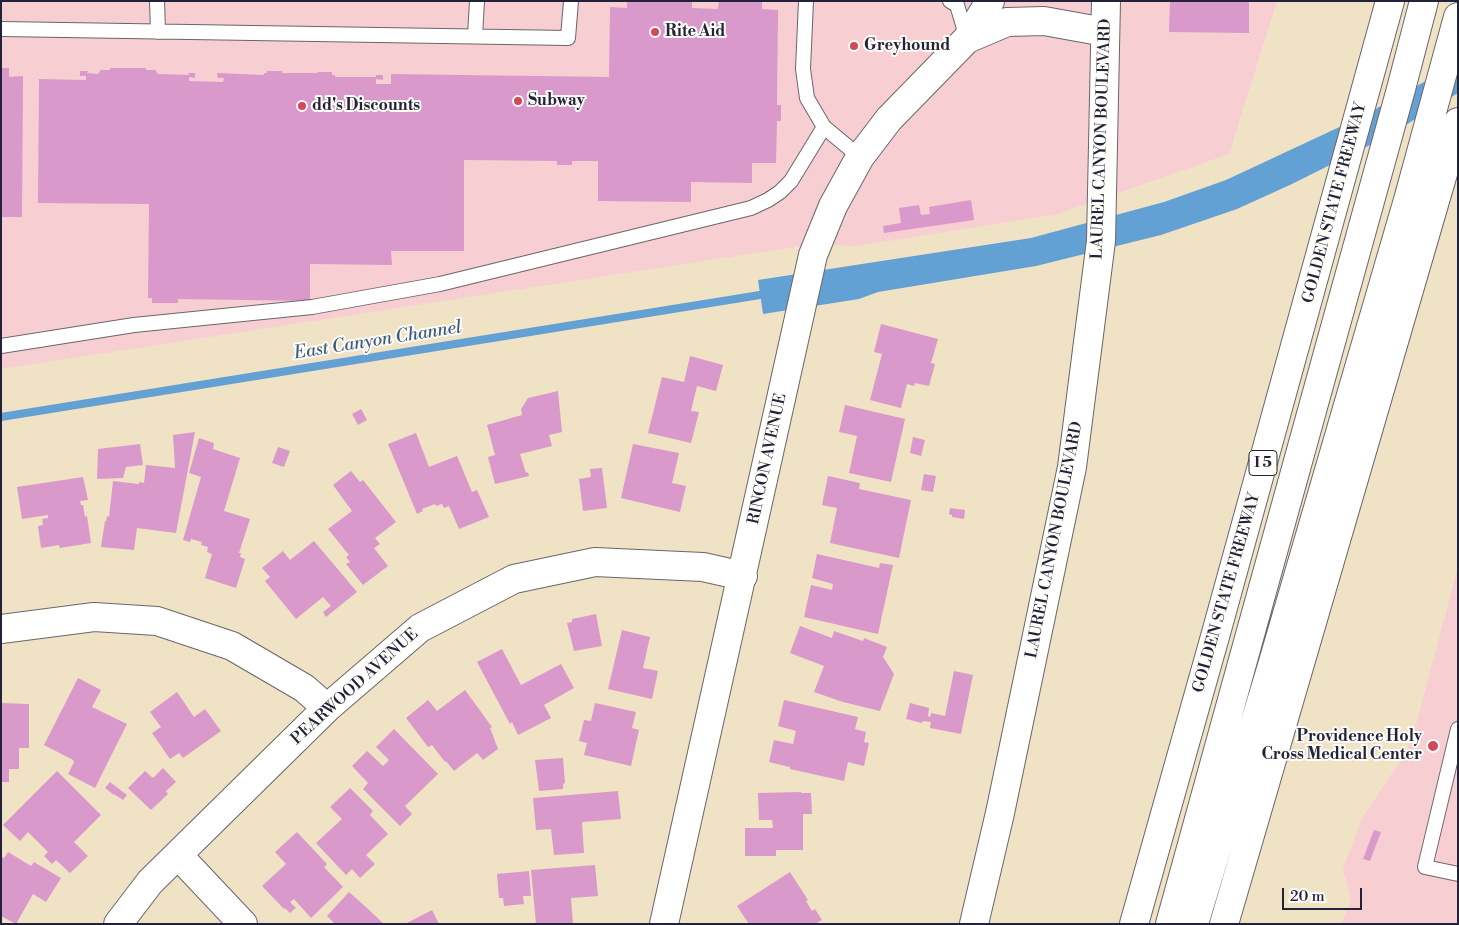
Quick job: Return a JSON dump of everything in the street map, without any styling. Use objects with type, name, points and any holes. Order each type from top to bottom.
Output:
[{"type":"main road","name":"RINCON AVENUE","points":[[664,924],[813,255],[833,206],[860,158],[889,119],[967,39],[990,1]]},
{"type":"main road","name":"LAUREL CANYON BOULEVARD","points":[[974,924],[1000,813],[1072,467],[1101,241],[1106,1]]},
{"type":"main road","name":"GOLDEN STATE FREEWAY","points":[[1134,924],[1390,1]]},
{"type":"main road","points":[[1170,924],[1375,185],[1424,1]]},
{"type":"main road","points":[[1194,924],[1277,651],[1408,200],[1458,17]]},
{"type":"main road","name":"RINCON AVENUE","points":[[967,39],[1007,22],[1044,21],[1105,32]]},
{"type":"main road","points":[[1224,924],[1458,122]]},
{"type":"main road","name":"PEARWOOD AVENUE","points":[[118,924],[150,882],[327,708],[420,628],[514,579],[595,562],[703,567],[743,576]]},
{"type":"main road","points":[[1,629],[94,617],[157,621],[232,646],[304,688],[327,708]]},
{"type":"main road","points":[[178,856],[243,924]]},
{"type":"lane","points":[[157,1],[158,32]]},
{"type":"lane","points":[[474,36],[477,1]]},
{"type":"lane","points":[[1,29],[568,38],[571,1]]},
{"type":"lane","points":[[806,1],[803,69],[807,98],[824,128],[860,158]]},
{"type":"lane","points":[[950,1],[957,6],[967,39]]},
{"type":"lane","points":[[1,346],[134,325],[312,308],[440,284],[751,208],[780,192],[791,181],[824,128]]},
{"type":"lane","points":[[1458,729],[1425,867],[1458,874]]},
{"type":"shaded area","points":[[1,1],[1277,1],[1229,154],[1058,214],[857,246],[808,245],[1,369]]},
{"type":"shaded area","name":"Providence Holy Cross Medical Center","points":[[1458,567],[1458,924],[1342,924],[1351,899],[1343,869],[1362,818],[1404,756],[1413,736]]},
{"type":"water","points":[[1458,58],[1458,93],[1386,137],[1237,209],[1161,235],[1036,266],[878,292],[859,299],[763,314],[758,280],[1031,238],[1164,202],[1226,180],[1363,116],[1424,82]]},
{"type":"building","points":[[627,1],[692,1],[692,8],[718,9],[719,1],[762,1],[762,9],[778,10],[777,105],[781,105],[781,121],[777,121],[776,163],[752,163],[752,183],[691,182],[691,202],[598,201],[598,161],[572,161],[572,165],[557,165],[557,161],[464,160],[464,251],[391,251],[392,265],[310,264],[310,301],[178,299],[178,303],[152,303],[152,298],[148,298],[149,204],[38,203],[39,79],[86,80],[86,76],[80,76],[80,71],[98,74],[101,70],[110,70],[110,68],[146,68],[146,70],[155,70],[158,74],[189,75],[188,73],[195,73],[195,78],[189,77],[189,81],[223,82],[224,78],[218,78],[217,73],[264,75],[267,71],[282,71],[282,73],[332,72],[332,75],[335,75],[335,77],[376,77],[376,75],[383,75],[383,80],[376,79],[376,84],[391,84],[391,74],[609,77],[610,7],[627,8]]},
{"type":"building","points":[[1170,1],[1249,1],[1249,33],[1169,32]]},
{"type":"building","points":[[1,68],[9,68],[9,77],[23,76],[22,217],[1,217]]},
{"type":"building","points":[[971,200],[974,220],[884,233],[883,226],[901,223],[899,208],[919,205],[921,215],[930,214],[929,207]]},
{"type":"building","points":[[881,324],[938,339],[931,363],[935,364],[929,386],[915,383],[914,386],[907,384],[901,408],[870,400],[882,354],[874,352]]},
{"type":"building","points":[[690,356],[723,365],[716,391],[697,386],[691,411],[699,412],[691,443],[648,433],[662,377],[684,382]]},
{"type":"building","points":[[558,391],[562,432],[549,435],[552,446],[520,454],[526,473],[528,472],[529,476],[495,484],[488,457],[495,455],[487,425],[522,415],[521,409],[528,398]]},
{"type":"building","points":[[845,405],[905,419],[891,482],[849,473],[857,436],[839,432]]},
{"type":"building","points":[[361,409],[367,420],[358,425],[352,414]]},
{"type":"building","points":[[195,432],[176,533],[137,528],[134,550],[101,547],[105,521],[107,516],[109,517],[113,481],[144,483],[146,465],[175,468],[173,435]]},
{"type":"building","points":[[416,433],[429,467],[457,456],[472,492],[477,490],[489,517],[459,529],[449,506],[444,508],[442,504],[436,506],[435,504],[422,509],[423,511],[417,514],[388,444]]},
{"type":"building","points":[[913,437],[925,440],[921,456],[910,453]]},
{"type":"building","points":[[199,438],[214,443],[213,449],[240,458],[224,511],[250,519],[239,553],[241,553],[240,557],[245,559],[236,588],[205,578],[212,554],[207,552],[208,547],[201,545],[202,542],[191,539],[190,542],[183,540],[201,477],[189,473]]},
{"type":"building","points":[[140,444],[143,465],[126,467],[123,478],[97,479],[98,449]]},
{"type":"building","points":[[633,444],[679,453],[672,483],[686,486],[680,512],[621,498]]},
{"type":"building","points":[[278,447],[290,451],[284,467],[272,463]]},
{"type":"building","points":[[602,468],[607,508],[583,511],[579,479],[591,477],[590,469]]},
{"type":"building","points":[[351,471],[360,482],[363,480],[396,522],[375,538],[380,544],[374,548],[388,566],[363,585],[346,564],[350,562],[346,557],[349,555],[328,529],[352,511],[333,485]]},
{"type":"building","points":[[924,474],[936,476],[933,492],[921,490]]},
{"type":"building","points":[[828,476],[860,483],[859,489],[911,500],[899,558],[830,543],[837,508],[822,505]]},
{"type":"building","points":[[83,477],[88,500],[80,501],[81,505],[83,505],[85,517],[87,516],[91,543],[60,548],[59,545],[41,548],[38,526],[43,525],[42,519],[48,518],[48,515],[22,519],[17,487]]},
{"type":"building","points":[[950,508],[965,510],[964,519],[952,517],[949,514]]},
{"type":"building","points":[[314,541],[357,592],[326,617],[323,612],[331,606],[323,597],[296,619],[265,581],[270,577],[262,568],[283,551],[290,560]]},
{"type":"building","points":[[817,554],[879,568],[880,563],[893,565],[878,634],[804,617],[811,585],[832,590],[833,584],[812,578]]},
{"type":"building","points":[[596,614],[602,646],[574,651],[567,623],[572,622],[572,619]]},
{"type":"building","points":[[800,626],[832,638],[834,631],[863,641],[864,638],[887,647],[883,657],[894,674],[880,711],[843,702],[814,692],[824,666],[790,653]]},
{"type":"building","points":[[622,630],[650,637],[643,668],[658,671],[652,699],[608,689]]},
{"type":"building","points":[[502,649],[521,685],[561,664],[574,688],[544,705],[551,718],[518,735],[512,722],[510,724],[477,662]]},
{"type":"building","points":[[954,671],[973,675],[961,734],[930,728],[931,722],[923,721],[922,723],[906,719],[910,703],[929,708],[928,716],[930,717],[931,713],[945,716]]},
{"type":"building","points":[[78,678],[101,690],[92,707],[127,724],[95,788],[68,774],[74,762],[73,760],[44,745]]},
{"type":"building","points":[[465,690],[492,727],[490,728],[498,749],[483,760],[477,753],[454,771],[432,745],[428,747],[406,718],[428,700],[437,711]]},
{"type":"building","points":[[177,692],[194,717],[205,709],[221,731],[183,758],[179,753],[170,759],[152,733],[161,727],[150,712]]},
{"type":"building","points":[[784,700],[858,717],[855,729],[866,732],[864,742],[869,743],[864,766],[848,762],[844,781],[790,769],[790,767],[769,762],[774,740],[793,744],[796,731],[778,726]]},
{"type":"building","points":[[1,703],[29,704],[29,748],[19,748],[19,769],[9,769],[9,782],[1,782]]},
{"type":"building","points":[[595,703],[636,712],[632,728],[639,730],[631,766],[584,755],[587,743],[579,741],[584,720],[591,721]]},
{"type":"building","points":[[394,729],[438,774],[405,806],[412,814],[400,826],[363,789],[368,783],[352,766],[367,751],[383,766],[389,760],[376,747]]},
{"type":"building","points":[[563,758],[565,783],[563,784],[563,789],[539,791],[535,760]]},
{"type":"building","points":[[163,768],[176,782],[166,791],[168,794],[151,810],[128,788],[145,771],[153,778]]},
{"type":"building","points":[[57,771],[101,815],[74,842],[88,856],[70,873],[56,860],[52,864],[44,856],[48,852],[28,832],[20,841],[3,825]]},
{"type":"building","points":[[110,782],[127,795],[123,800],[105,788]]},
{"type":"building","points":[[350,788],[373,811],[370,815],[388,834],[366,855],[375,864],[360,878],[352,869],[346,875],[316,843],[342,819],[330,807]]},
{"type":"building","points":[[618,791],[621,819],[582,822],[584,853],[554,855],[551,829],[536,830],[533,798]]},
{"type":"building","points":[[758,793],[811,793],[812,814],[803,814],[803,850],[776,850],[776,856],[745,856],[745,828],[773,828],[772,820],[759,820]]},
{"type":"building","points":[[1374,830],[1381,832],[1370,861],[1363,859]]},
{"type":"building","points":[[297,832],[327,864],[324,867],[343,887],[311,918],[294,899],[290,902],[296,908],[290,913],[262,886],[286,864],[275,852]]},
{"type":"building","points":[[8,852],[31,866],[34,862],[61,878],[46,902],[33,894],[16,924],[1,916],[1,856],[4,858]]},
{"type":"building","points":[[595,865],[598,896],[571,898],[573,924],[536,924],[531,870]]},
{"type":"building","points":[[529,871],[531,896],[523,896],[524,904],[504,906],[503,898],[499,898],[497,874]]},
{"type":"building","points":[[790,872],[808,900],[806,901],[812,911],[815,909],[822,920],[815,924],[749,924],[737,906]]},
{"type":"building","points":[[349,892],[384,924],[335,924],[327,916]]},
{"type":"building","points":[[432,910],[439,924],[405,924]]},
{"type":"waterway","name":"East Canyon Channel","points":[[1,417],[760,295]]},
{"type":"place","name":"Rite Aid","points":[[655,32]]},
{"type":"place","name":"Greyhound","points":[[854,46]]},
{"type":"place","name":"Subway","points":[[518,101]]},
{"type":"place","name":"dd's Discounts","points":[[302,106]]},
{"type":"place","name":"Providence Holy Cross Medical Center","points":[[1433,746]]}]
